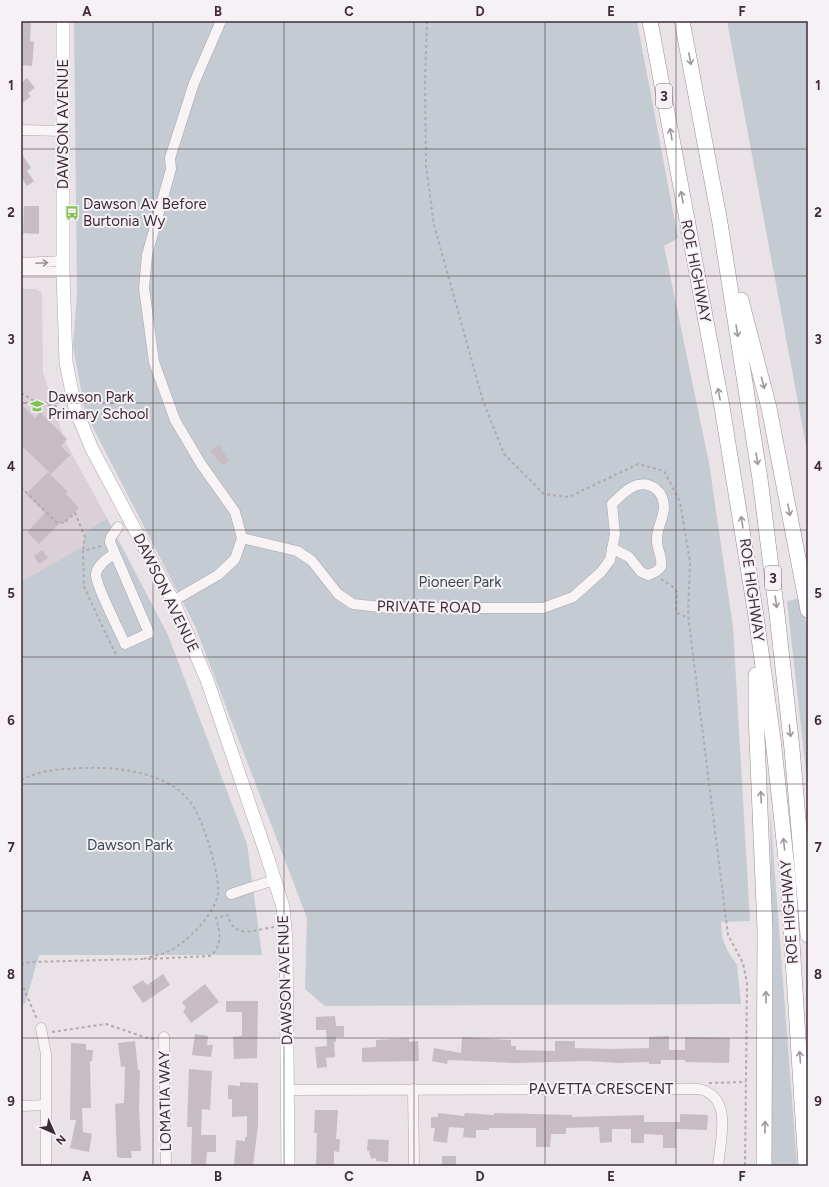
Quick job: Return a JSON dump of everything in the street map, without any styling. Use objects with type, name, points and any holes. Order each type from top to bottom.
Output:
[{"type":"highway","name":"ROE HIGHWAY","points":[[650,21],[722,407],[756,616],[788,878],[806,1166]]},
{"type":"highway","name":"ROE HIGHWAY","points":[[682,21],[720,223],[760,479],[792,749],[808,935]]},
{"type":"highway","points":[[720,223],[769,408],[808,610]]},
{"type":"highway","points":[[756,616],[756,714],[765,930],[764,1166]]},
{"type":"main road","name":"DAWSON AVENUE","points":[[63,21],[63,267],[66,362],[75,408],[92,449],[173,601],[207,680],[283,907],[286,941],[288,1166]]},
{"type":"street","points":[[173,601],[218,575],[235,559],[242,538],[235,512],[201,464],[175,420],[154,362],[144,288],[147,255],[171,169],[170,158],[194,83],[220,21]]},
{"type":"street","points":[[21,130],[63,130]]},
{"type":"street","points":[[21,263],[63,267]]},
{"type":"street","points":[[21,272],[63,267]]},
{"type":"street","name":"PRIVATE ROAD","points":[[242,538],[297,551],[312,561],[338,594],[353,604],[390,608],[543,608],[573,597],[601,572],[610,560],[612,548],[614,534],[612,504],[626,490],[634,485],[644,483],[651,485],[660,492],[663,499],[664,508],[656,540],[662,564],[655,572]]},
{"type":"street","points":[[115,554],[109,557],[100,566],[96,579],[125,644],[149,633],[110,542],[111,537],[118,527]]},
{"type":"street","points":[[612,548],[628,557],[641,572],[648,575],[655,572]]},
{"type":"street","points":[[231,894],[274,880]]},
{"type":"street","points":[[42,1031],[46,1054],[46,1166]]},
{"type":"street","name":"LOMATIA WAY","points":[[164,1037],[166,1166]]},
{"type":"street","points":[[413,1089],[414,1166]]},
{"type":"street","name":"PAVETTA CRESCENT","points":[[288,1090],[704,1090]]},
{"type":"street","points":[[704,1090],[713,1096],[720,1104],[723,1113],[718,1166]]},
{"type":"street","points":[[21,1106],[46,1105]]},
{"type":"path","points":[[21,393],[40,404],[57,406]]},
{"type":"path","points":[[21,487],[56,522],[64,523],[75,513],[85,537],[83,551]]},
{"type":"path","points":[[655,572],[662,580],[677,592],[677,613],[684,616],[688,615]]},
{"type":"path","points":[[22,779],[32,774],[50,769],[106,767],[125,770],[165,782],[185,796],[196,810],[210,848],[218,893],[206,917],[191,936],[170,951],[143,959]]},
{"type":"path","points":[[21,965],[30,962],[210,956],[218,949],[219,943],[216,918],[228,915],[232,926],[235,929],[246,932],[277,927]]},
{"type":"path","points":[[21,982],[42,1031],[106,1024],[150,1039],[164,1037]]},
{"type":"path","points":[[704,1090],[711,1082],[746,1082]]},
{"type":"shaded area","name":"Dawson Park Primary School","points":[[21,289],[36,289],[42,293],[43,372],[64,439],[107,518],[85,532],[83,547],[21,582]]},
{"type":"green space","name":"Pioneer Park","points":[[74,21],[637,21],[678,238],[664,246],[709,463],[733,627],[750,921],[721,922],[722,937],[728,952],[737,965],[741,1004],[325,1006],[305,989],[307,918],[195,626],[85,412],[73,346],[77,293]]},
{"type":"green space","points":[[727,21],[808,21],[808,456]]},
{"type":"green space","name":"Dawson Park","points":[[107,518],[168,635],[247,844],[262,955],[39,955],[25,1004],[21,1004],[21,582],[82,547],[85,532]]},
{"type":"green space","points":[[802,598],[808,636],[808,789],[787,601]]},
{"type":"green space","points":[[770,810],[797,1166],[769,1166],[773,1005]]},
{"type":"building","points":[[21,21],[31,21],[30,41],[34,42],[32,66],[21,65]]},
{"type":"building","points":[[27,78],[35,88],[28,93],[31,96],[21,104],[21,83]]},
{"type":"building","points":[[21,153],[31,168],[27,171],[34,181],[27,186],[21,177]]},
{"type":"building","points":[[24,206],[39,206],[39,234],[23,233]]},
{"type":"building","points":[[21,404],[35,418],[40,412],[67,439],[61,446],[70,455],[51,474],[21,445]]},
{"type":"building","points":[[219,444],[229,461],[223,465],[210,451]]},
{"type":"building","points":[[48,472],[68,492],[66,494],[79,508],[64,523],[62,521],[39,544],[27,532],[45,513],[26,494]]},
{"type":"building","points":[[42,550],[48,558],[39,564],[34,556]]},
{"type":"building","points":[[163,974],[170,985],[143,1003],[132,987],[143,980],[147,985]]},
{"type":"building","points":[[205,984],[219,1002],[191,1023],[183,1011],[186,1008],[182,1002]]},
{"type":"building","points":[[226,1001],[258,1001],[257,1058],[234,1059],[233,1037],[242,1036],[242,1012],[226,1012]]},
{"type":"building","points":[[335,1016],[336,1026],[344,1026],[344,1037],[336,1037],[336,1042],[334,1042],[335,1057],[326,1058],[327,1067],[317,1068],[315,1047],[327,1046],[326,1030],[316,1030],[316,1017]]},
{"type":"building","points":[[195,1034],[208,1036],[207,1045],[213,1045],[211,1057],[192,1055]]},
{"type":"building","points":[[669,1036],[669,1050],[685,1050],[685,1037],[730,1038],[729,1063],[685,1062],[685,1060],[661,1060],[661,1064],[649,1064],[649,1062],[618,1063],[587,1061],[516,1063],[448,1060],[447,1064],[432,1061],[434,1048],[461,1053],[462,1037],[511,1040],[511,1046],[516,1046],[516,1050],[555,1051],[555,1041],[575,1041],[575,1048],[649,1048],[649,1037]]},
{"type":"building","points":[[409,1038],[409,1042],[418,1041],[419,1061],[362,1062],[362,1048],[376,1047],[376,1040]]},
{"type":"building","points":[[135,1041],[138,1070],[140,1070],[139,1108],[141,1151],[131,1151],[132,1158],[121,1158],[117,1157],[115,1104],[124,1103],[125,1066],[121,1067],[118,1043]]},
{"type":"building","points":[[71,1043],[86,1044],[86,1050],[93,1050],[92,1061],[90,1061],[91,1108],[82,1108],[83,1132],[92,1134],[89,1152],[70,1148],[76,1120],[70,1120]]},
{"type":"building","points":[[189,1069],[212,1071],[210,1110],[202,1109],[201,1135],[216,1135],[216,1152],[207,1152],[206,1166],[191,1166],[192,1127],[187,1127]]},
{"type":"building","points":[[240,1082],[258,1083],[258,1125],[253,1166],[234,1166],[236,1140],[245,1141],[245,1137],[247,1137],[247,1116],[232,1117],[232,1099],[228,1099],[228,1085],[240,1086]]},
{"type":"building","points":[[315,1110],[338,1110],[336,1139],[340,1139],[339,1152],[334,1151],[334,1166],[316,1166],[317,1133],[314,1133]]},
{"type":"building","points":[[438,1113],[464,1116],[465,1113],[494,1115],[494,1113],[572,1115],[572,1117],[644,1115],[644,1122],[680,1122],[680,1114],[708,1115],[707,1130],[676,1129],[676,1148],[663,1148],[663,1135],[644,1134],[644,1143],[631,1143],[631,1129],[612,1129],[612,1142],[600,1143],[599,1127],[566,1128],[566,1134],[551,1134],[550,1147],[536,1147],[536,1128],[489,1128],[489,1130],[476,1130],[476,1138],[463,1137],[464,1128],[449,1127],[447,1143],[433,1141],[435,1128],[431,1128],[431,1117],[438,1117]]},
{"type":"building","points":[[368,1139],[389,1140],[388,1162],[376,1161],[376,1158],[371,1159],[369,1151],[367,1151]]},
{"type":"building","points":[[442,1156],[456,1156],[456,1166],[442,1166]]},
{"type":"place","name":"Dawson Av Before Burtonia Wy","points":[[72,213]]},
{"type":"place","name":"Dawson Park Primary School","points":[[37,406]]}]
